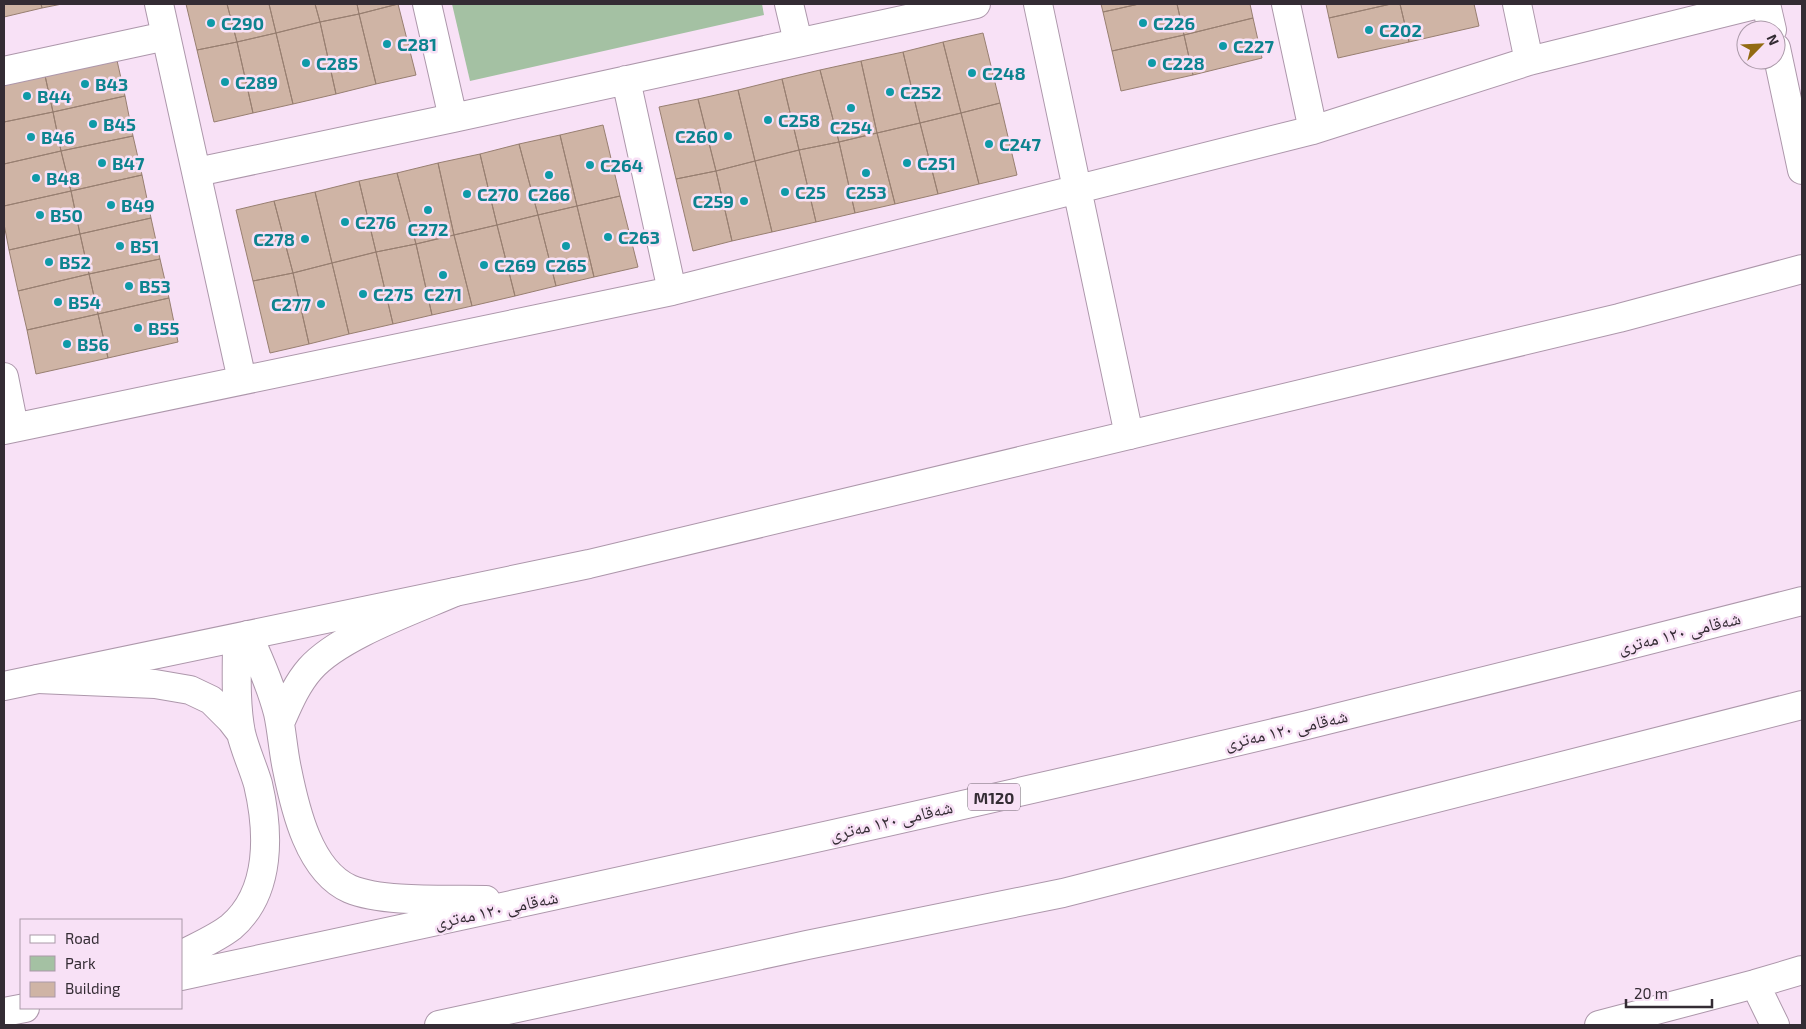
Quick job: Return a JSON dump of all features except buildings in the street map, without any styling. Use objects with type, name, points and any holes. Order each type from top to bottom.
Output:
[{"type":"main road","points":[[159,4],[242,380]]},
{"type":"main road","points":[[427,4],[453,118]]},
{"type":"main road","points":[[789,4],[798,42]]},
{"type":"main road","points":[[197,172],[976,4]]},
{"type":"main road","points":[[1038,4],[1128,435]]},
{"type":"main road","points":[[1286,4],[1312,130]]},
{"type":"main road","points":[[1517,4],[1529,61]]},
{"type":"main road","points":[[4,377],[9,428],[672,291],[1312,130],[1529,61],[1759,4]]},
{"type":"main road","points":[[1766,4],[1770,20]]},
{"type":"main road","points":[[4,71],[166,36]]},
{"type":"main road","points":[[1781,70],[1802,170]]},
{"type":"main road","points":[[626,80],[672,291]]},
{"type":"main road","points":[[4,686],[624,556],[1609,321],[1802,269]]},
{"type":"main road","points":[[280,723],[302,680],[315,663],[326,654],[382,624],[455,592]]},
{"type":"main road","name":"شەقامی ١٢٠ مەتری","points":[[182,976],[537,900],[1058,783],[1308,724],[1802,601]]},
{"type":"main road","points":[[242,636],[264,670],[280,723],[286,768],[295,807],[306,837],[314,852],[332,876],[350,889],[374,896],[435,899],[537,900]]},
{"type":"main road","points":[[182,953],[230,928],[247,911],[263,872],[265,847],[263,810],[242,734],[238,699],[242,636]]},
{"type":"main road","points":[[38,679],[155,684],[190,690],[211,700],[242,734]]},
{"type":"main road","points":[[439,1025],[807,945],[1063,893],[1802,705]]},
{"type":"main road","points":[[1599,1025],[1802,970]]},
{"type":"main road","points":[[1755,984],[1775,1025]]},
{"type":"main road","points":[[509,1025],[552,1001]]},
{"type":"main road","points":[[4,1012],[20,1009]]},
{"type":"green space","points":[[452,4],[762,4],[764,15],[470,81]]},
{"type":"place","name":"C290","points":[[211,23]]},
{"type":"place","name":"C226","points":[[1143,23]]},
{"type":"place","name":"C202","points":[[1369,30]]},
{"type":"place","name":"C281","points":[[387,44]]},
{"type":"place","name":"C227","points":[[1223,46]]},
{"type":"place","name":"C285","points":[[306,63]]},
{"type":"place","name":"C228","points":[[1152,63]]},
{"type":"place","name":"C248","points":[[972,73]]},
{"type":"place","name":"C289","points":[[225,82]]},
{"type":"place","name":"B43","points":[[85,84]]},
{"type":"place","name":"C252","points":[[890,92]]},
{"type":"place","name":"B44","points":[[27,96]]},
{"type":"place","name":"C254","points":[[851,108]]},
{"type":"place","name":"C258","points":[[768,120]]},
{"type":"place","name":"B45","points":[[93,124]]},
{"type":"place","name":"C260","points":[[728,136]]},
{"type":"place","name":"B46","points":[[31,137]]},
{"type":"place","name":"C247","points":[[989,144]]},
{"type":"place","name":"B47","points":[[102,163]]},
{"type":"place","name":"C251","points":[[907,163]]},
{"type":"place","name":"C264","points":[[590,165]]},
{"type":"place","name":"C253","points":[[866,173]]},
{"type":"place","name":"C266","points":[[549,175]]},
{"type":"place","name":"B48","points":[[36,178]]},
{"type":"place","name":"C25","points":[[785,192]]},
{"type":"place","name":"C270","points":[[467,194]]},
{"type":"place","name":"C259","points":[[744,201]]},
{"type":"place","name":"B49","points":[[111,205]]},
{"type":"place","name":"C272","points":[[428,210]]},
{"type":"place","name":"B50","points":[[40,215]]},
{"type":"place","name":"C276","points":[[345,222]]},
{"type":"place","name":"C263","points":[[608,237]]},
{"type":"place","name":"C278","points":[[305,239]]},
{"type":"place","name":"B51","points":[[120,246]]},
{"type":"place","name":"C265","points":[[566,246]]},
{"type":"place","name":"B52","points":[[49,262]]},
{"type":"place","name":"C269","points":[[484,265]]},
{"type":"place","name":"C271","points":[[443,275]]},
{"type":"place","name":"B53","points":[[129,286]]},
{"type":"place","name":"C275","points":[[363,294]]},
{"type":"place","name":"B54","points":[[58,302]]},
{"type":"place","name":"C277","points":[[321,304]]},
{"type":"place","name":"B55","points":[[138,328]]},
{"type":"place","name":"B56","points":[[67,344]]}]
